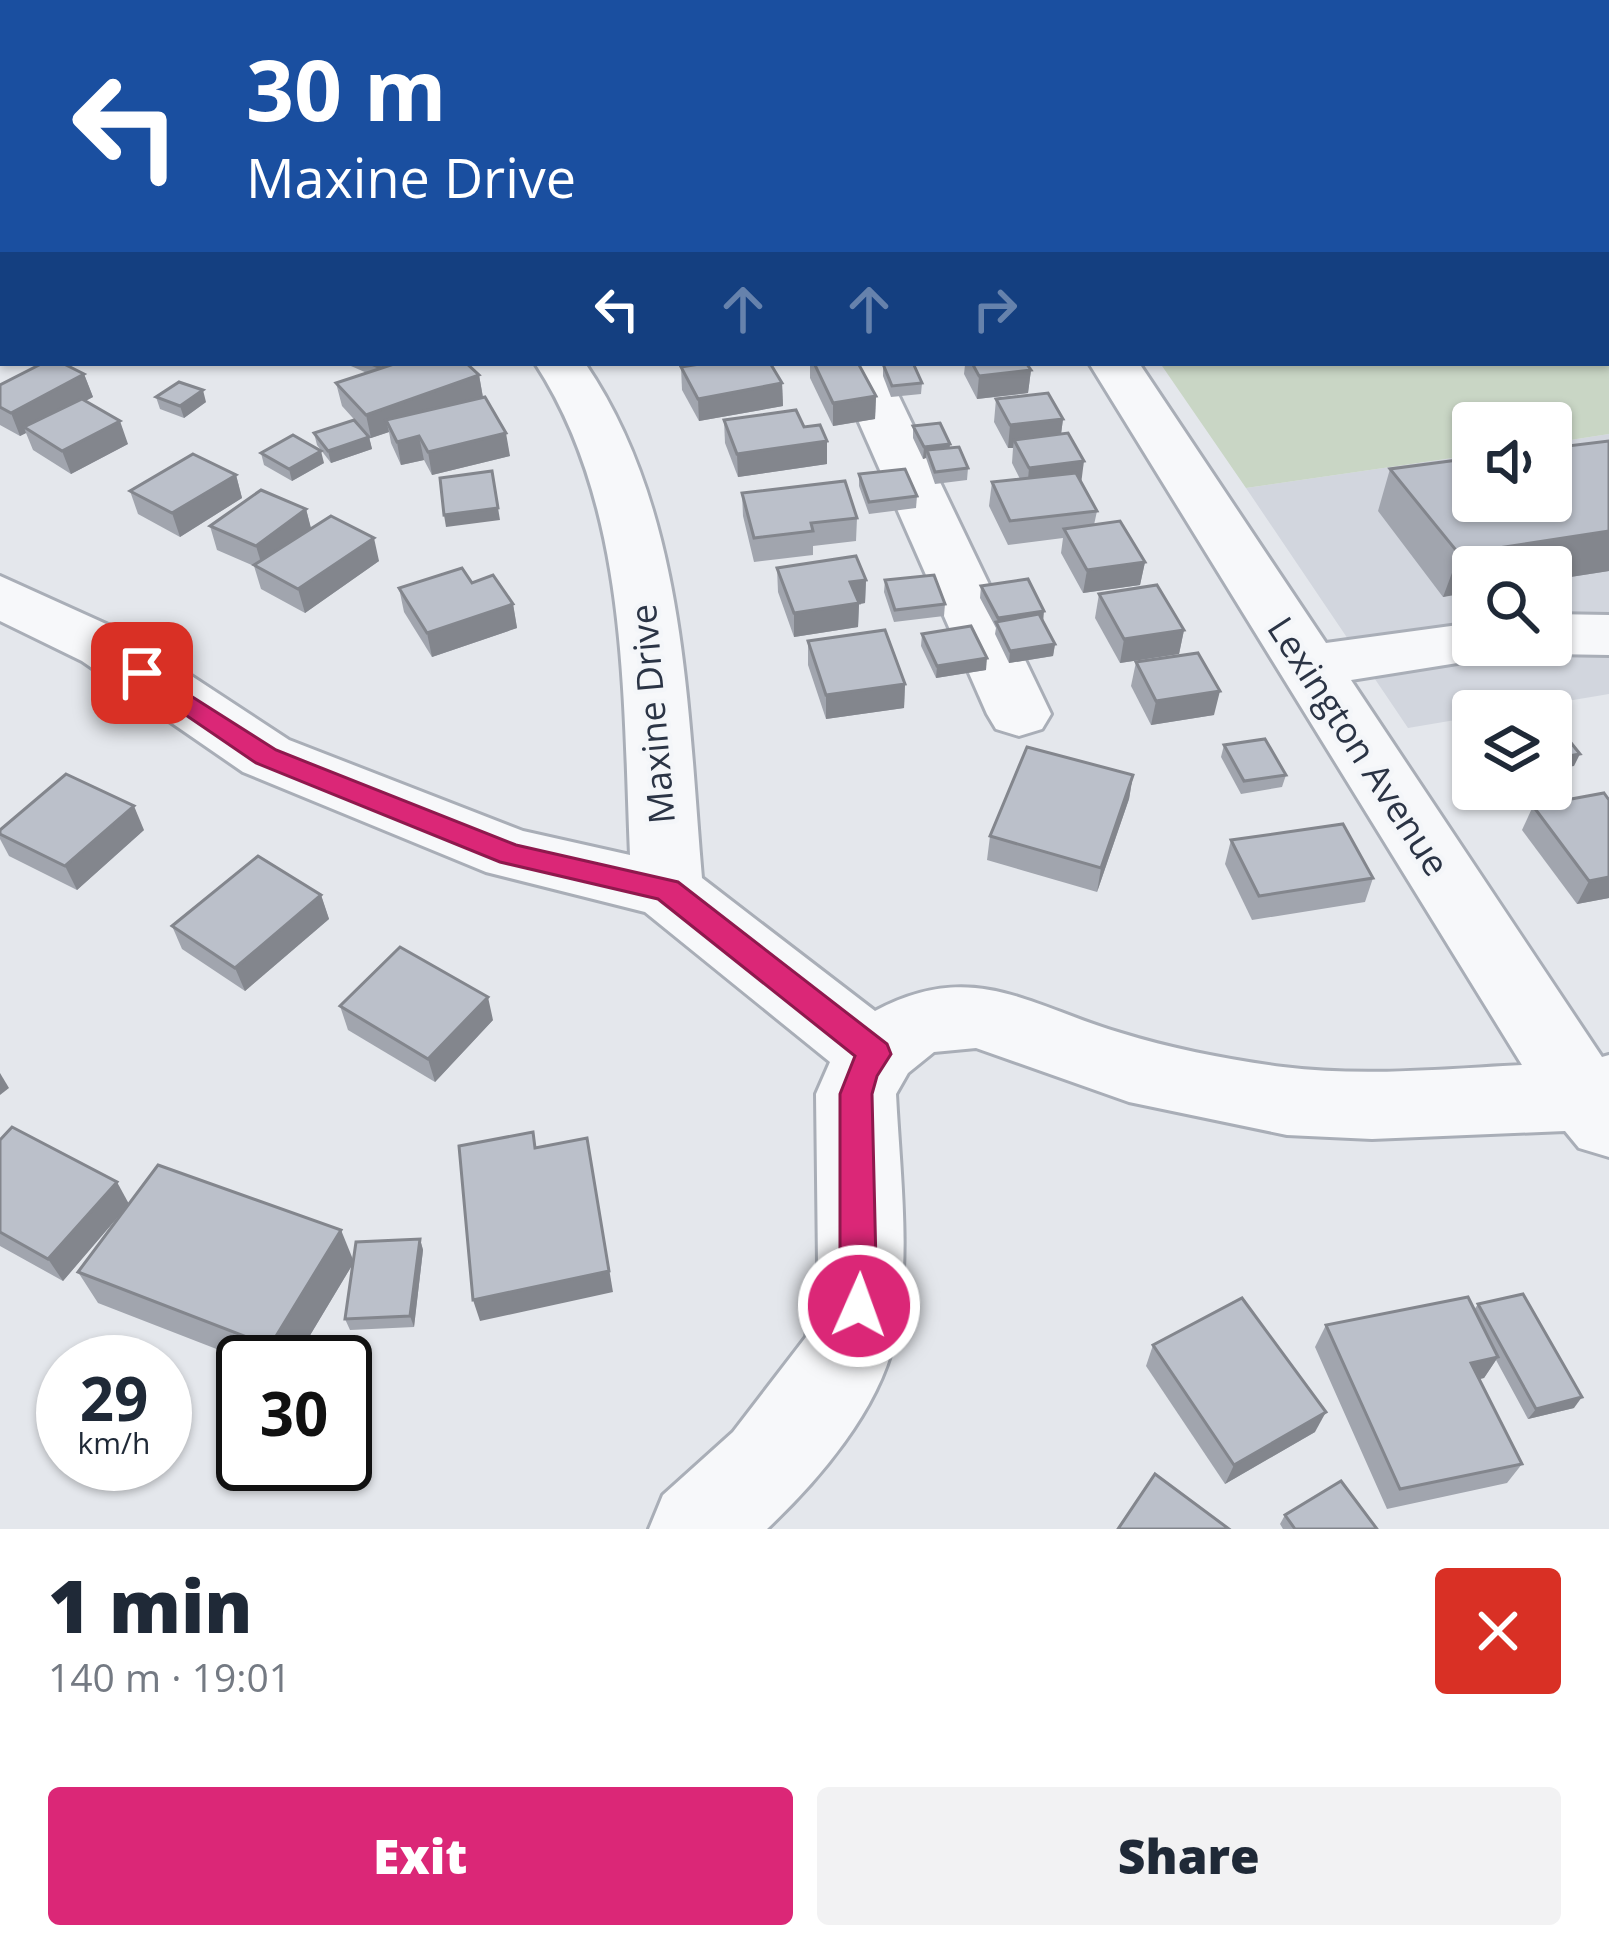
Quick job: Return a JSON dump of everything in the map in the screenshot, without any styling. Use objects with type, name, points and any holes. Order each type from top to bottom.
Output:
[{"type":"street","name":"Maxine Drive","points":[[563,366],[581,386],[595,414],[638,570],[667,890]]},
{"type":"street","points":[[859,366],[1019,714]]},
{"type":"street","name":"Lexington Avenue","points":[[1116,366],[1307,666],[1600,1104]]},
{"type":"street","points":[[0,595],[104,647],[266,757],[511,854],[667,890],[875,1054]]},
{"type":"street","points":[[1572,634],[1609,635]]},
{"type":"street","points":[[1307,666],[1452,646]]},
{"type":"street","points":[[698,1529],[766,1465],[832,1379],[849,1345],[862,1264],[856,1094],[862,1071],[875,1054],[925,1023],[958,1016],[998,1022],[1112,1064],[1251,1096],[1352,1103],[1600,1104]]},
{"type":"shaded area","points":[[1609,434],[1609,694],[1572,700],[1572,690],[1452,690],[1452,721],[1408,728],[1246,488],[1452,458],[1452,522],[1572,522],[1572,440]]},
{"type":"green space","points":[[1162,366],[1609,366],[1609,434],[1572,440],[1572,402],[1452,402],[1452,458],[1246,488]]},
{"type":"building","points":[[37,366],[68,366],[84,374],[11,413],[0,407],[0,385]]},
{"type":"building","points":[[388,366],[469,366],[479,375],[366,415],[336,383]]},
{"type":"building","points":[[772,366],[782,383],[698,399],[681,367]]},
{"type":"building","points":[[815,366],[860,366],[876,396],[833,403]]},
{"type":"building","points":[[884,366],[914,366],[922,383],[892,386]]},
{"type":"building","points":[[974,366],[1028,366],[1031,370],[979,376]]},
{"type":"building","points":[[179,382],[203,390],[180,406],[156,397]]},
{"type":"building","points":[[1048,393],[1063,419],[1010,425],[996,399]]},
{"type":"building","points":[[485,397],[506,433],[428,452],[419,436],[397,442],[386,420]]},
{"type":"building","points":[[82,399],[120,421],[62,451],[24,427]]},
{"type":"building","points":[[796,410],[804,427],[820,425],[827,441],[737,454],[724,420]]},
{"type":"building","points":[[354,420],[369,437],[328,451],[314,433]]},
{"type":"building","points":[[940,423],[950,444],[924,447],[913,426]]},
{"type":"building","points":[[1068,433],[1084,461],[1029,468],[1014,440]]},
{"type":"building","points":[[293,435],[321,451],[289,469],[261,453]]},
{"type":"building","points":[[1609,441],[1609,531],[1511,546],[1453,546],[1390,469],[1452,461],[1452,522],[1572,522],[1572,445]]},
{"type":"building","points":[[959,447],[968,468],[935,472],[927,450]]},
{"type":"building","points":[[193,454],[236,475],[172,513],[130,491]]},
{"type":"building","points":[[905,469],[917,496],[869,502],[859,474]]},
{"type":"building","points":[[492,471],[498,508],[444,515],[440,478]]},
{"type":"building","points":[[1076,473],[1097,511],[1010,521],[992,482]]},
{"type":"building","points":[[845,481],[857,518],[811,523],[813,531],[754,538],[742,493]]},
{"type":"building","points":[[261,490],[306,509],[256,546],[210,526]]},
{"type":"building","points":[[331,516],[374,538],[298,589],[254,565]]},
{"type":"building","points":[[1120,521],[1145,562],[1087,570],[1064,529]]},
{"type":"building","points":[[856,556],[866,580],[850,582],[859,603],[794,613],[777,568]]},
{"type":"building","points":[[462,568],[472,583],[493,575],[513,604],[427,633],[399,588]]},
{"type":"building","points":[[934,575],[945,604],[895,610],[885,580]]},
{"type":"building","points":[[1028,579],[1044,611],[998,618],[981,586]]},
{"type":"building","points":[[1157,585],[1184,630],[1124,639],[1099,594]]},
{"type":"building","points":[[1039,614],[1055,644],[1010,651],[996,622]]},
{"type":"building","points":[[971,626],[987,658],[937,666],[922,634]]},
{"type":"building","points":[[885,630],[905,684],[826,695],[808,641]]},
{"type":"building","points":[[1198,653],[1220,691],[1156,701],[1136,662]]},
{"type":"building","points":[[1265,739],[1286,775],[1244,781],[1224,745]]},
{"type":"building","points":[[1027,747],[1133,775],[1101,868],[990,836]]},
{"type":"building","points":[[66,774],[134,806],[65,866],[0,830]]},
{"type":"building","points":[[1604,793],[1609,800],[1609,877],[1589,881],[1536,810],[1572,810],[1572,799]]},
{"type":"building","points":[[1343,824],[1373,878],[1259,896],[1231,840]]},
{"type":"building","points":[[258,856],[321,895],[235,968],[172,926]]},
{"type":"building","points":[[400,947],[488,997],[428,1059],[340,1006]]},
{"type":"building","points":[[12,1127],[117,1182],[48,1259],[0,1232],[0,1140]]},
{"type":"building","points":[[533,1132],[535,1148],[587,1138],[609,1271],[473,1300],[459,1146]]},
{"type":"building","points":[[158,1165],[341,1230],[277,1335],[241,1335],[78,1272]]},
{"type":"building","points":[[420,1239],[410,1316],[345,1319],[356,1242]]},
{"type":"building","points":[[1523,1294],[1582,1397],[1536,1409],[1478,1304]]},
{"type":"building","points":[[1468,1297],[1498,1357],[1471,1363],[1522,1464],[1400,1489],[1326,1325]]},
{"type":"building","points":[[1242,1298],[1326,1412],[1234,1465],[1153,1345]]},
{"type":"building","points":[[1155,1474],[1229,1529],[1118,1529]]},
{"type":"building","points":[[1341,1481],[1377,1529],[1295,1529],[1285,1515]]},
{"type":"route","points":[[142,673],[266,757],[511,854],[667,890],[875,1054],[862,1071],[856,1094],[859,1306]]}]
